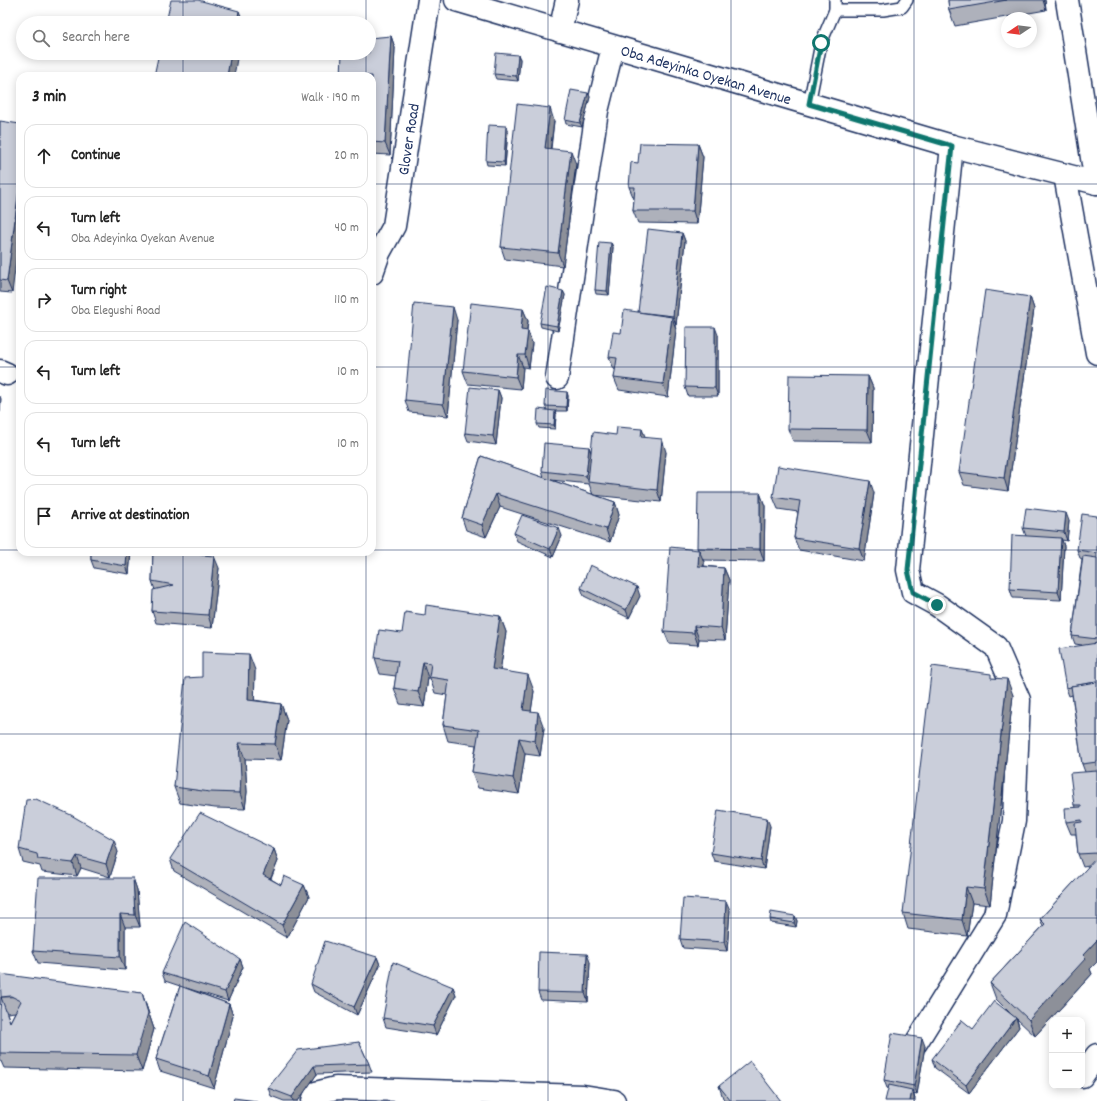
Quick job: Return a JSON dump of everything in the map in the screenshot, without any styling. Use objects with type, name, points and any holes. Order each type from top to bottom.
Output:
[{"type":"street","name":"Glover Road","points":[[376,262],[394,226],[429,0]]},
{"type":"street","name":"Oba Adeyinka Oyekan Avenue","points":[[456,0],[952,146],[1096,183]]},
{"type":"street","points":[[560,31],[567,0]]},
{"type":"street","points":[[1066,0],[1096,183]]},
{"type":"street","points":[[557,378],[597,111],[612,47]]},
{"type":"street","points":[[916,1042],[995,915],[1014,821],[1019,700],[996,647],[937,605],[913,592],[908,570],[952,146]]},
{"type":"street","points":[[1065,175],[1097,353]]},
{"type":"street","points":[[1085,1072],[1097,1055]]},
{"type":"street","points":[[313,1101],[316,1093],[336,1088],[583,1096],[614,1101]]},
{"type":"lane","points":[[809,104],[821,43],[835,5],[883,10],[902,8],[907,0]]},
{"type":"building","points":[[171,0],[198,0],[239,11],[238,16],[168,16]]},
{"type":"building","points":[[948,0],[1007,0],[949,10]]},
{"type":"building","points":[[391,36],[385,143],[376,142],[376,72],[341,72],[342,60],[376,60],[376,37]]},
{"type":"building","points":[[496,53],[518,55],[516,76],[494,74]]},
{"type":"building","points":[[157,60],[230,60],[228,72],[155,72]]},
{"type":"building","points":[[571,90],[588,93],[580,123],[565,120]]},
{"type":"building","points":[[517,104],[550,108],[545,148],[571,151],[558,253],[501,247]]},
{"type":"building","points":[[0,121],[16,123],[16,212],[7,281],[0,280]]},
{"type":"building","points":[[488,125],[506,126],[504,162],[486,161]]},
{"type":"building","points":[[640,143],[698,144],[693,211],[633,211],[635,187],[629,187],[631,162],[638,163]]},
{"type":"building","points":[[648,229],[682,233],[673,316],[638,312]]},
{"type":"building","points":[[599,242],[611,243],[607,291],[595,290]]},
{"type":"building","points":[[547,287],[563,291],[557,326],[540,323]]},
{"type":"building","points":[[985,290],[1030,297],[1004,478],[959,472]]},
{"type":"building","points":[[414,303],[453,307],[443,404],[405,400]]},
{"type":"building","points":[[471,303],[523,309],[521,330],[528,331],[525,355],[518,355],[516,377],[463,371]]},
{"type":"building","points":[[624,310],[672,317],[663,384],[614,378],[617,358],[609,357],[613,332],[621,333]]},
{"type":"building","points":[[686,327],[715,327],[715,388],[685,387]]},
{"type":"building","points":[[789,375],[868,376],[867,430],[788,429]]},
{"type":"building","points":[[470,387],[498,390],[493,436],[465,433]]},
{"type":"building","points":[[546,390],[567,392],[566,407],[545,406]]},
{"type":"building","points":[[538,409],[555,411],[554,425],[537,424]]},
{"type":"building","points":[[617,427],[642,429],[641,437],[662,439],[657,490],[588,482],[593,432],[616,435]]},
{"type":"building","points":[[544,443],[589,447],[586,476],[542,471]]},
{"type":"building","points":[[481,456],[615,502],[606,529],[496,494],[482,525],[462,518]]},
{"type":"building","points":[[778,466],[870,481],[859,548],[794,538],[800,501],[773,497]]},
{"type":"building","points":[[698,493],[760,493],[760,549],[697,548]]},
{"type":"building","points":[[1026,508],[1066,513],[1064,532],[1023,528]]},
{"type":"building","points":[[1082,514],[1097,516],[1097,553],[1077,550]]},
{"type":"building","points":[[522,515],[559,528],[550,549],[514,533]]},
{"type":"building","points":[[1012,535],[1061,538],[1058,592],[1010,589]]},
{"type":"building","points":[[670,547],[699,550],[698,566],[724,568],[721,628],[694,626],[694,633],[664,631]]},
{"type":"building","points":[[91,556],[127,556],[126,566],[91,560]]},
{"type":"building","points":[[153,556],[214,556],[208,615],[152,611],[153,590],[174,585],[152,581]]},
{"type":"building","points":[[1083,556],[1097,558],[1097,639],[1072,636]]},
{"type":"building","points":[[590,565],[637,587],[626,610],[581,588]]},
{"type":"building","points":[[426,605],[500,616],[492,669],[528,675],[523,710],[538,712],[535,741],[519,738],[513,778],[472,772],[479,730],[443,725],[449,680],[429,677],[431,663],[423,662],[418,692],[394,688],[398,661],[375,658],[379,630],[402,633],[405,612],[425,615]]},
{"type":"building","points":[[1097,643],[1097,682],[1066,688],[1059,649]]},
{"type":"building","points":[[202,652],[249,654],[248,700],[281,704],[275,744],[239,743],[241,776],[240,793],[210,792],[174,787],[185,678],[202,677]]},
{"type":"building","points":[[932,666],[991,674],[991,678],[1007,679],[984,889],[966,887],[962,920],[903,913]]},
{"type":"building","points":[[1097,682],[1097,762],[1082,764],[1071,686]]},
{"type":"building","points":[[1097,771],[1097,853],[1078,854],[1075,823],[1082,822],[1082,820],[1066,822],[1065,808],[1081,807],[1081,805],[1074,805],[1070,773]]},
{"type":"building","points":[[36,799],[71,815],[114,840],[106,864],[77,856],[73,863],[38,859],[37,854],[19,849],[26,800]]},
{"type":"building","points":[[718,810],[767,818],[761,861],[711,853]]},
{"type":"building","points":[[200,813],[274,849],[263,875],[281,885],[284,876],[304,885],[282,925],[170,859]]},
{"type":"building","points":[[1097,857],[1097,940],[1083,955],[1086,958],[1029,1020],[990,983],[1045,924],[1040,919]]},
{"type":"building","points":[[38,878],[133,878],[135,915],[120,914],[120,957],[33,951]]},
{"type":"building","points":[[683,898],[726,901],[724,942],[680,939]]},
{"type":"building","points":[[771,912],[795,916],[794,923],[770,919]]},
{"type":"building","points":[[185,922],[240,959],[225,992],[162,973]]},
{"type":"building","points":[[325,941],[377,957],[354,1007],[311,984]]},
{"type":"building","points":[[539,952],[587,954],[585,993],[538,992]]},
{"type":"building","points":[[393,962],[453,987],[433,1026],[383,1018]]},
{"type":"building","points":[[0,974],[142,993],[148,1013],[136,1055],[0,1053]],"holes":[[[11,996],[21,1001],[10,1022],[1,997]]]},
{"type":"building","points":[[180,986],[229,1004],[209,1076],[156,1059]]},
{"type":"building","points":[[994,1001],[1016,1018],[966,1085],[932,1059],[962,1020],[973,1029]]},
{"type":"building","points":[[892,1033],[922,1038],[914,1086],[884,1080]]},
{"type":"building","points":[[359,1042],[369,1064],[314,1066],[292,1097],[268,1088],[298,1050]]},
{"type":"building","points":[[750,1061],[781,1101],[731,1101],[719,1086]]},
{"type":"building","points":[[889,1085],[912,1090],[910,1101],[885,1101]]},
{"type":"building","points":[[234,1098],[257,1101],[233,1101]]},
{"type":"route","points":[[821,43],[809,104],[952,146],[908,570],[913,592],[937,605]]}]
